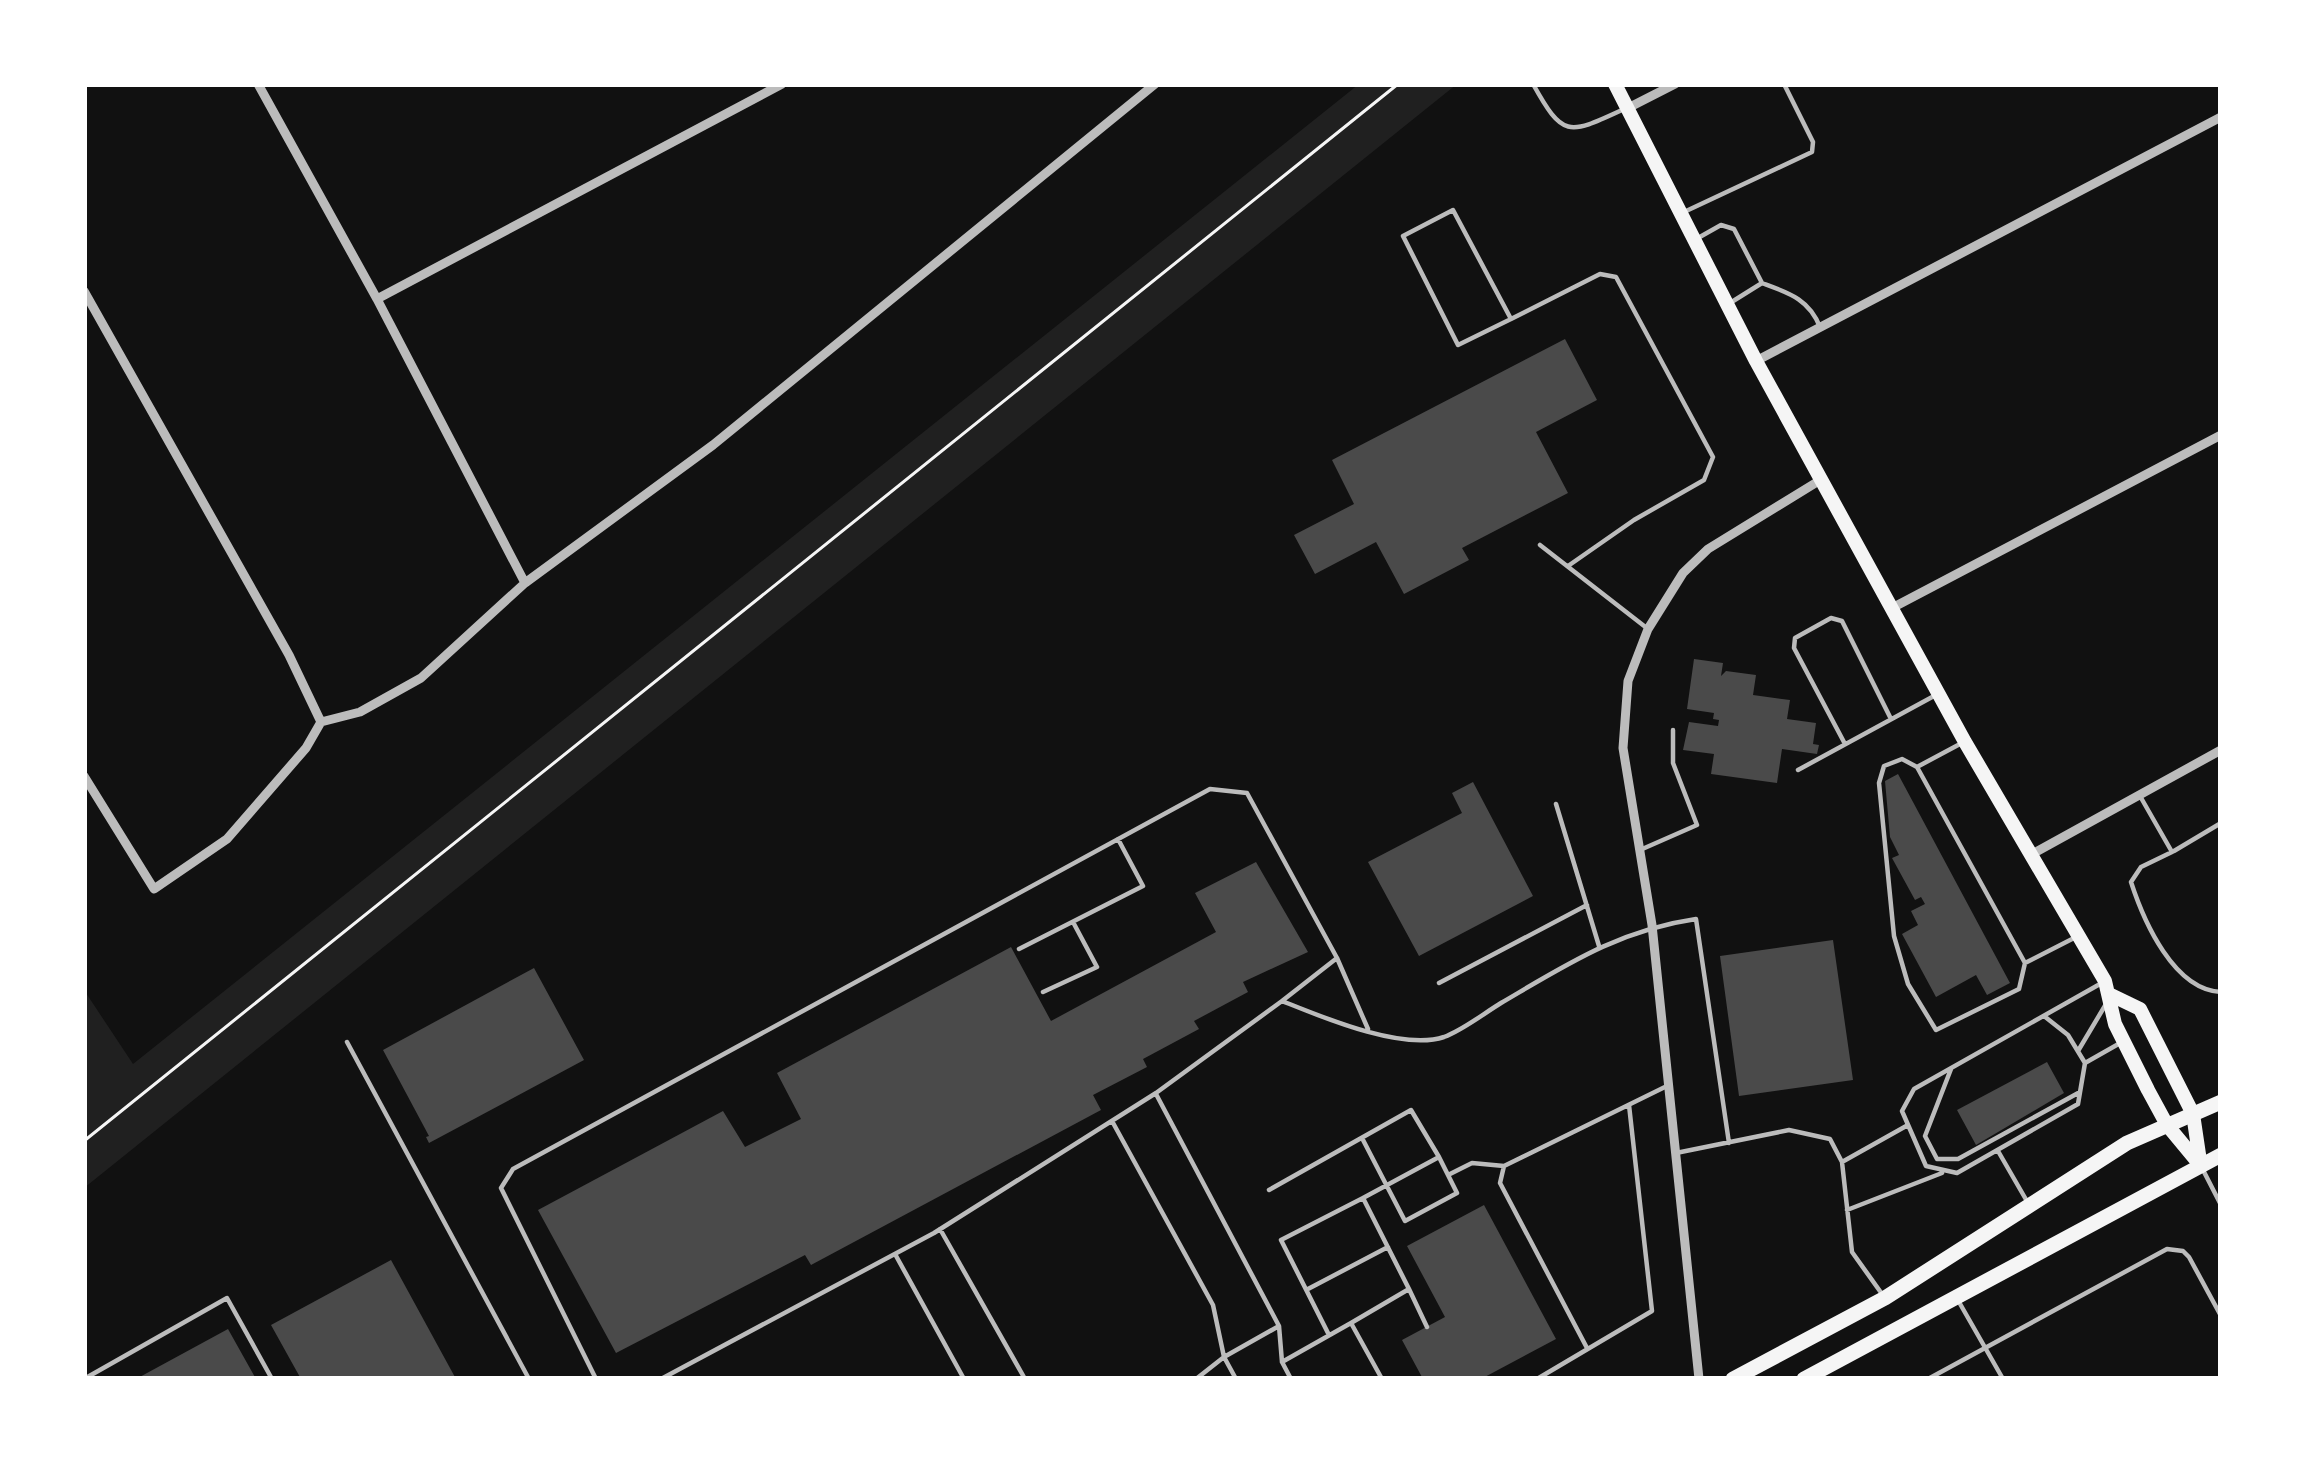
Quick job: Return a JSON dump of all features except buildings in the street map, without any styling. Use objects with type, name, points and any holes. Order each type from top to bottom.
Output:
[{"type":"main road","points":[[1615,84],[1756,361],[1965,742],[2034,853],[2108,988],[2115,1024],[2167,1125],[2201,1166]]},
{"type":"main road","points":[[2108,988],[2140,1010],[2193,1114],[2201,1166]]},
{"type":"main road","points":[[1733,1379],[1885,1298],[2127,1142],[2221,1102]]},
{"type":"main road","points":[[1804,1379],[1824,1374],[1956,1297],[2221,1155]]},
{"type":"street","points":[[258,84],[525,583]]},
{"type":"street","points":[[377,299],[782,84]]},
{"type":"street","points":[[1130,84],[1138,98]]},
{"type":"street","points":[[84,776],[154,889],[226,839],[306,748],[321,722],[360,712],[421,677],[525,583],[713,445],[1155,84]]},
{"type":"street","points":[[1628,108],[1675,84]]},
{"type":"street","points":[[1756,361],[2221,117]]},
{"type":"street","points":[[84,292],[289,655],[321,722]]},
{"type":"street","points":[[1892,608],[2221,435]]},
{"type":"street","points":[[1699,1379],[1652,926],[1623,748],[1628,681],[1648,629],[1683,573],[1708,549],[1822,478]]},
{"type":"street","points":[[2034,853],[2221,750]]},
{"type":"lane","points":[[1532,84],[1556,122],[1567,129],[1580,129],[1628,108]]},
{"type":"lane","points":[[1680,214],[1812,152],[1813,142],[1784,84]]},
{"type":"lane","points":[[1511,319],[1454,210],[1402,236],[1458,345],[1511,319],[1600,274],[1616,277],[1713,457],[1704,480],[1634,520],[1568,566]]},
{"type":"lane","points":[[1694,241],[1721,225],[1734,229],[1762,283],[1800,298],[1814,310],[1820,327]]},
{"type":"lane","points":[[1727,304],[1762,283]]},
{"type":"lane","points":[[1540,544],[1648,629]]},
{"type":"lane","points":[[1845,744],[1794,648],[1795,638],[1832,618],[1841,621],[1891,719]]},
{"type":"lane","points":[[1798,770],[1939,693]]},
{"type":"lane","points":[[1640,850],[1696,825],[1673,763],[1673,730]]},
{"type":"lane","points":[[1917,767],[1965,742]]},
{"type":"lane","points":[[1902,759],[1917,767],[2025,963],[2019,989],[1936,1030],[1907,984],[1894,936],[1879,783],[1884,766],[1902,759]]},
{"type":"lane","points":[[596,1379],[501,1188],[512,1169],[1210,790],[1247,793],[1337,958],[1369,1030]]},
{"type":"lane","points":[[2140,796],[2172,852]]},
{"type":"lane","points":[[1556,804],[1599,946]]},
{"type":"lane","points":[[2221,823],[2141,867],[2131,882],[2181,976],[2209,992],[2221,992]]},
{"type":"lane","points":[[1019,949],[1143,886],[1118,839]]},
{"type":"lane","points":[[1438,982],[1587,905]]},
{"type":"lane","points":[[1282,1001],[1347,1026],[1406,1038],[1442,1038],[1599,946],[1652,926],[1696,919],[1729,1143]]},
{"type":"lane","points":[[1043,992],[1097,967],[1073,922]]},
{"type":"lane","points":[[2025,963],[2079,935]]},
{"type":"lane","points":[[661,1379],[940,1229],[1156,1093],[1337,958]]},
{"type":"lane","points":[[2044,1016],[2068,1035],[2085,1063],[2078,1103],[1957,1174],[1926,1166],[1902,1111],[1913,1089],[2044,1016],[2108,988]]},
{"type":"lane","points":[[2078,1051],[2108,988]]},
{"type":"lane","points":[[2085,1063],[2123,1041]]},
{"type":"lane","points":[[347,1042],[529,1379]]},
{"type":"lane","points":[[1951,1070],[1925,1136],[1937,1159],[1958,1160],[2083,1092]]},
{"type":"lane","points":[[1448,1175],[1472,1163],[1504,1166],[1669,1085]]},
{"type":"lane","points":[[1156,1093],[1279,1326],[1282,1362],[1291,1379]]},
{"type":"lane","points":[[1537,1379],[1652,1311],[1629,1105]]},
{"type":"lane","points":[[1269,1190],[1361,1138],[1412,1110],[1457,1193],[1405,1220],[1361,1138]]},
{"type":"lane","points":[[1112,1121],[1213,1305],[1224,1357],[1236,1379]]},
{"type":"lane","points":[[1842,1162],[1908,1125]]},
{"type":"lane","points":[[1676,1153],[1789,1130],[1830,1139],[1842,1162],[1852,1252],[1885,1298]]},
{"type":"lane","points":[[1998,1150],[2028,1203]]},
{"type":"lane","points":[[1329,1335],[1281,1240],[1439,1157]]},
{"type":"lane","points":[[1504,1166],[1500,1183],[1586,1348]]},
{"type":"lane","points":[[2201,1166],[2221,1205]]},
{"type":"lane","points":[[1847,1210],[1942,1173]]},
{"type":"lane","points":[[1363,1198],[1426,1327]]},
{"type":"lane","points":[[940,1229],[1024,1379]]},
{"type":"lane","points":[[1306,1290],[1388,1247]]},
{"type":"lane","points":[[1928,1379],[2131,1267],[2176,1248],[2193,1264],[2221,1316]]},
{"type":"lane","points":[[895,1254],[964,1379]]},
{"type":"lane","points":[[1282,1362],[1409,1289]]},
{"type":"lane","points":[[1956,1297],[2003,1379]]},
{"type":"lane","points":[[84,1379],[227,1298],[272,1379]]},
{"type":"lane","points":[[1351,1323],[1382,1379]]},
{"type":"lane","points":[[1196,1379],[1279,1326]]},
{"type":"path","points":[[84,1141],[1398,84]]},
{"type":"shaded area","points":[[1359,84],[1457,84],[84,1188],[84,990],[133,1064]]}]
